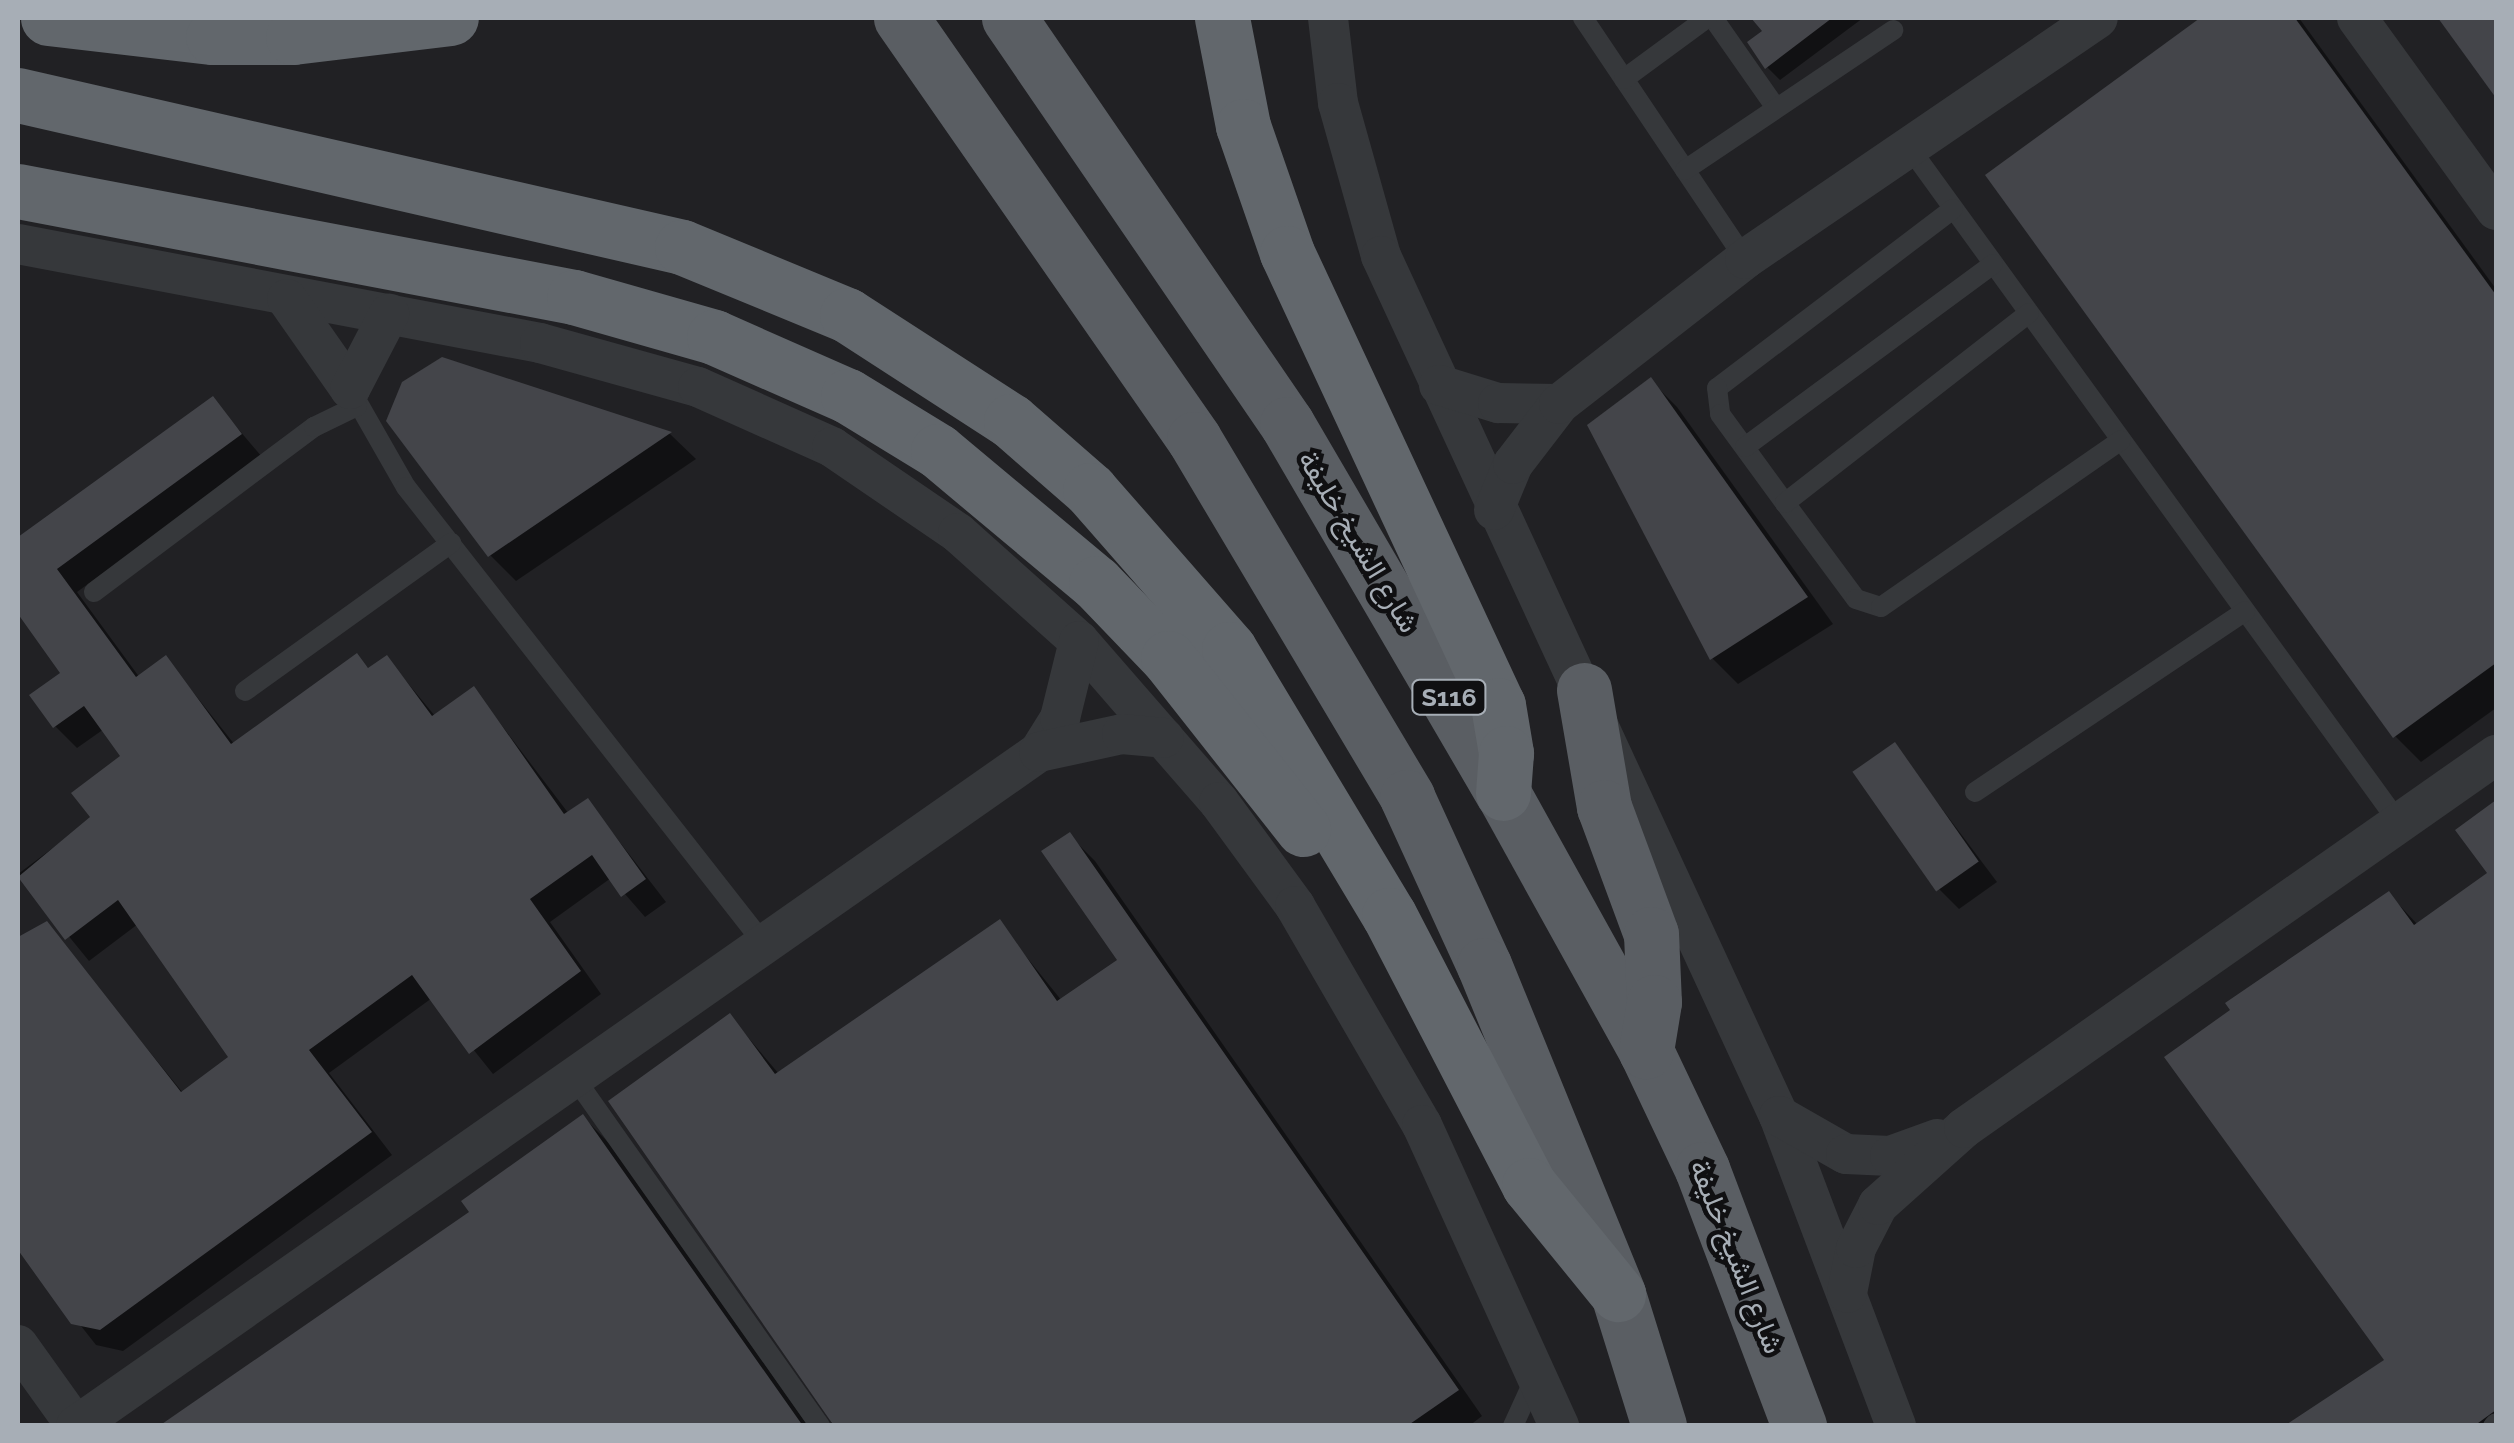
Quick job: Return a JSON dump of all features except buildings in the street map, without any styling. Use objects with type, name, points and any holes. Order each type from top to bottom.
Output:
[{"type":"highway","points":[[51,18],[213,37],[294,37],[451,18]]},
{"type":"highway","name":"S116","points":[[901,18],[1194,439],[1349,693],[1440,864],[1618,1294],[1659,1426]]},
{"type":"highway","name":"شارع الشيخ خليفة","points":[[1009,18],[1287,424],[1503,793],[1646,1051],[1745,1272],[1800,1426]]},
{"type":"highway","points":[[1222,18],[1243,126],[1287,253],[1498,706],[1506,754],[1503,793]]},
{"type":"highway","points":[[18,95],[682,247],[847,316],[924,360],[1010,421],[1163,567],[1228,649],[1389,914],[1529,1185],[1618,1294]]},
{"type":"highway","points":[[18,191],[574,297],[714,337],[848,396],[938,450],[1096,583],[1168,658],[1322,850],[1389,914]]},
{"type":"highway","points":[[1584,690],[1604,807],[1651,934],[1654,1002],[1646,1051]]},
{"type":"street","points":[[1328,18],[1355,180],[1494,510],[1584,690],[1779,1116],[1896,1426]]},
{"type":"street","points":[[1494,510],[1513,464],[1559,404],[1745,259],[2098,18]]},
{"type":"street","points":[[2357,18],[2496,210]]},
{"type":"street","points":[[18,244],[287,299],[390,314],[621,364],[763,414],[890,482],[1018,581],[1079,641],[1164,738],[1295,906],[1356,1005],[1538,1368],[1560,1426]]},
{"type":"street","points":[[287,299],[353,397]]},
{"type":"street","points":[[353,397],[390,314]]},
{"type":"street","points":[[1440,385],[1498,404],[1559,404]]},
{"type":"street","points":[[1039,752],[1060,718],[1079,641]]},
{"type":"street","points":[[18,1346],[76,1426],[1039,752],[1122,734],[1164,738]]},
{"type":"street","points":[[1847,1294],[1856,1248],[1878,1205],[1964,1128],[2496,754]]},
{"type":"street","points":[[1779,1116],[1825,1146],[1868,1156],[1912,1150],[1964,1128]]},
{"type":"lane","points":[[1583,18],[1745,259]]},
{"type":"lane","points":[[1624,80],[1710,18],[1776,108]]},
{"type":"lane","points":[[1685,170],[1892,30]]},
{"type":"lane","points":[[1909,147],[2399,823]]},
{"type":"lane","points":[[1953,209],[1723,380],[1716,405],[1785,503],[1856,598],[1881,607],[2121,440]]},
{"type":"lane","points":[[1745,447],[1993,264]]},
{"type":"lane","points":[[1785,503],[2030,314]]},
{"type":"lane","points":[[94,592],[353,397],[386,459],[764,944]]},
{"type":"lane","points":[[245,691],[451,543]]},
{"type":"lane","points":[[1975,792],[2245,611]]},
{"type":"lane","points":[[574,1077],[820,1426]]},
{"type":"lane","points":[[1513,1426],[1538,1368]]},
{"type":"shaded area","points":[[18,18],[2496,18],[2496,1425],[18,1425]]}]
